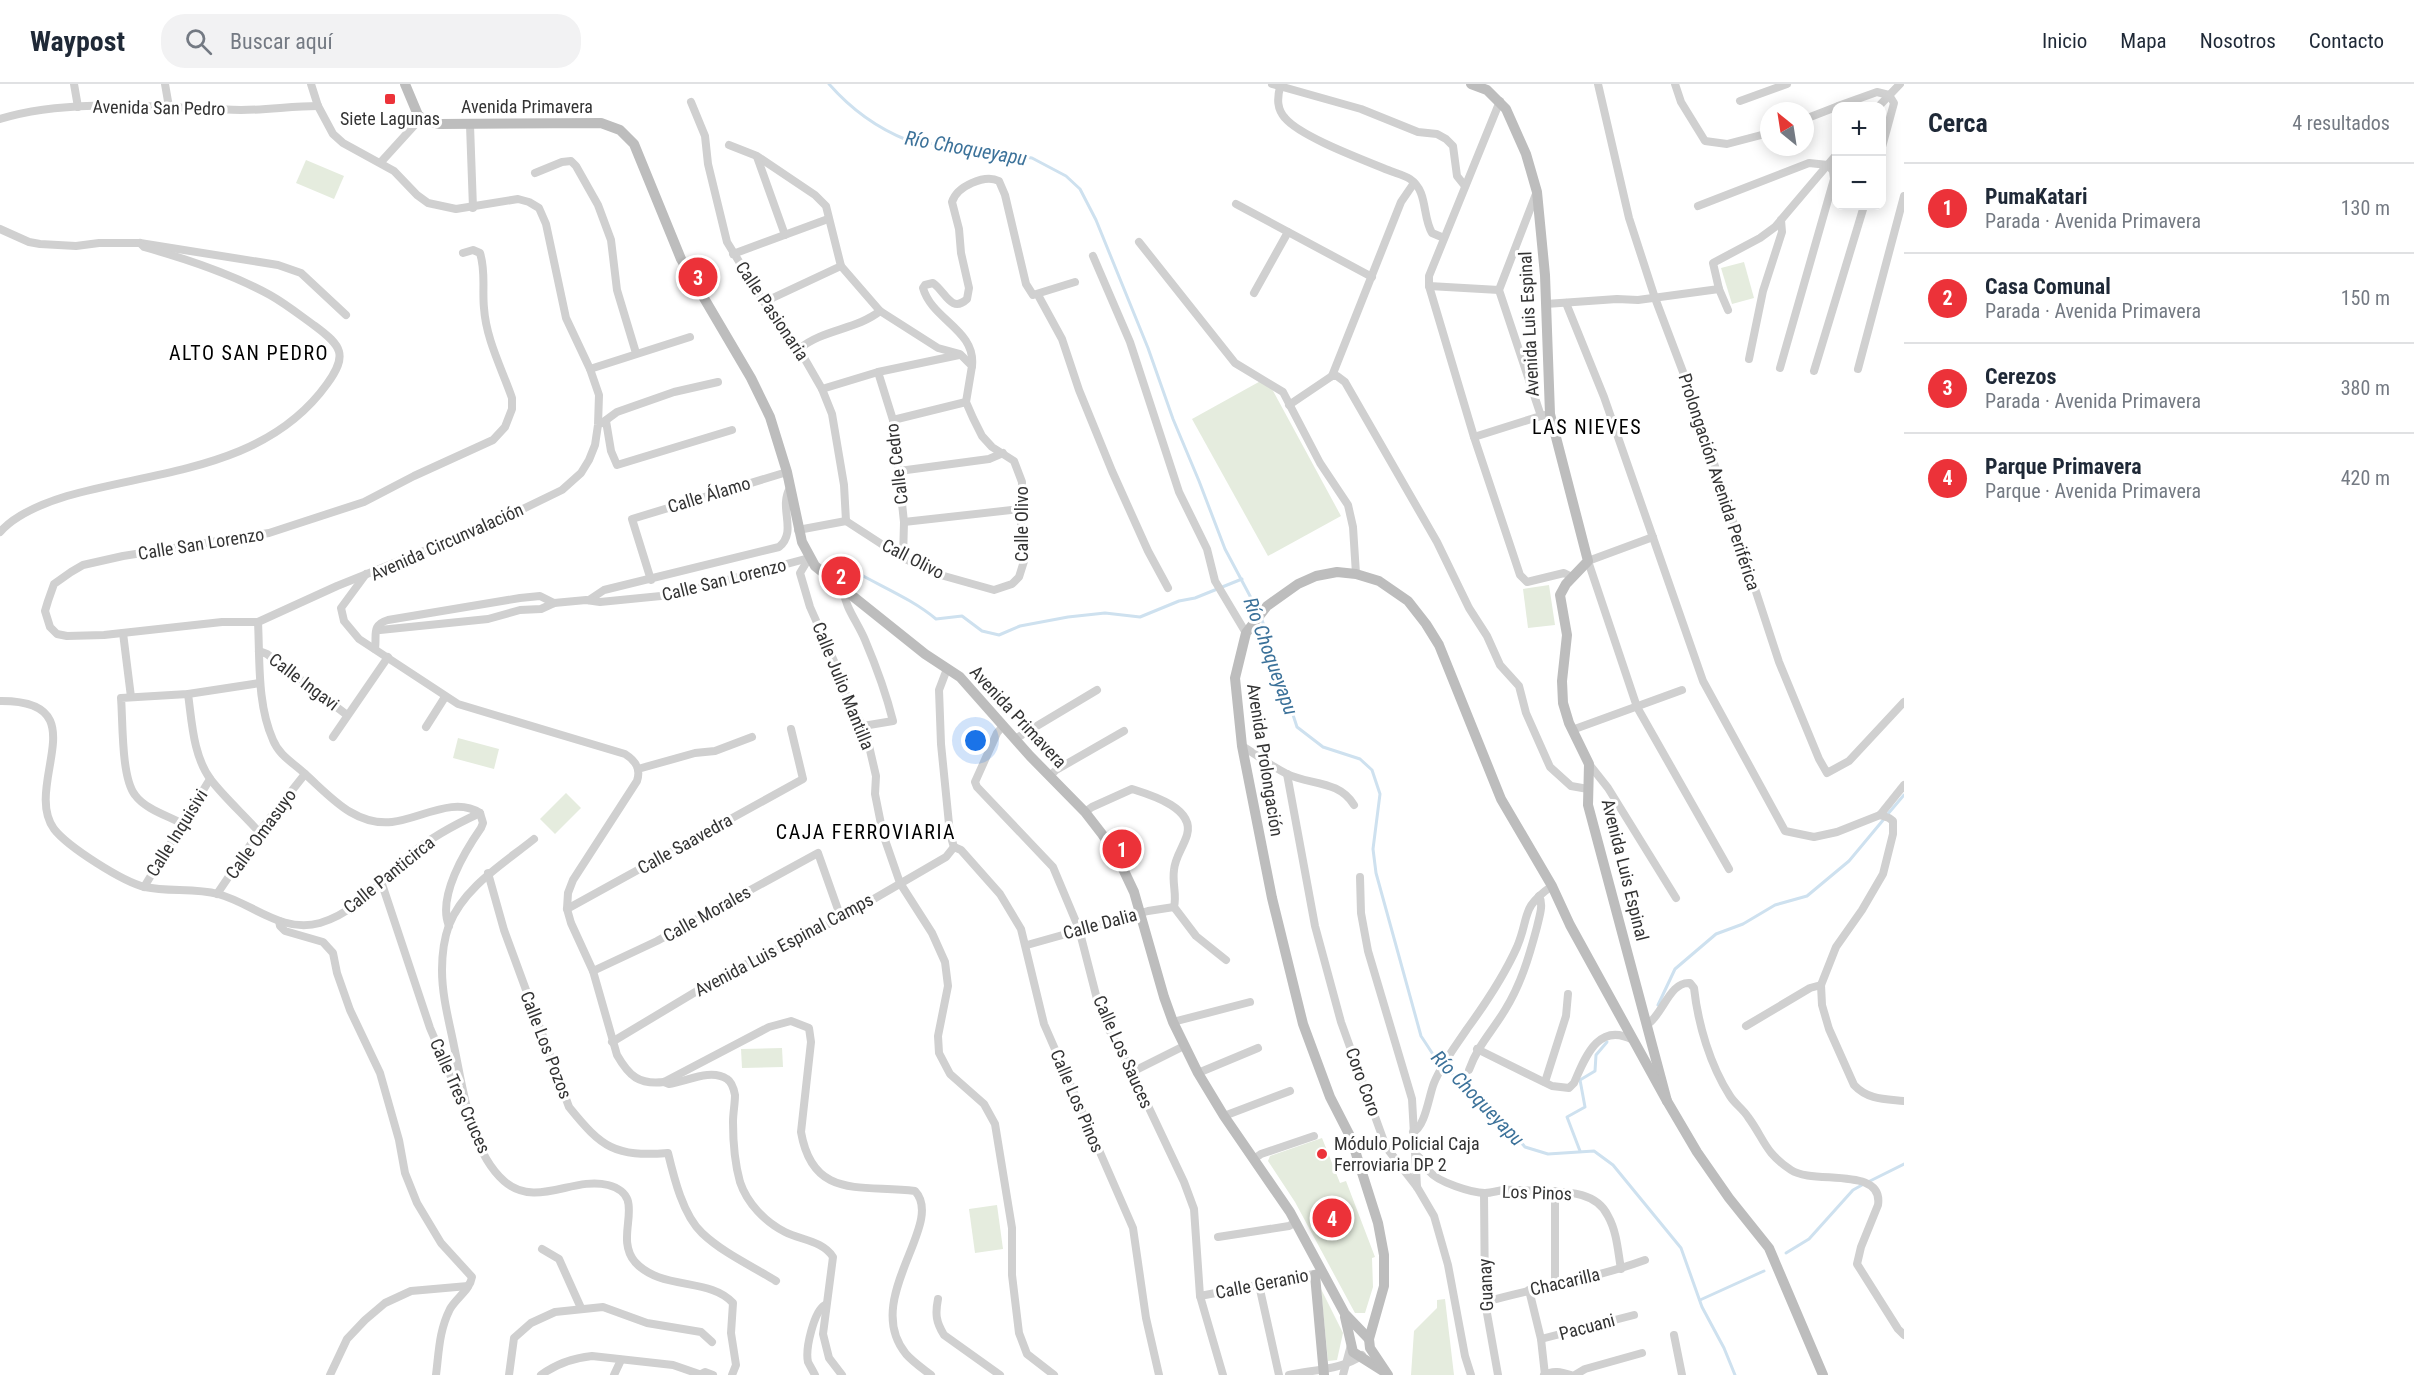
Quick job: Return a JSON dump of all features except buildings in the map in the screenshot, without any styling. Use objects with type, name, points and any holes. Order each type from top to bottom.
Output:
[{"type":"street","points":[[74,84],[78,107]]},
{"type":"street","points":[[165,84],[170,107]]},
{"type":"street","name":"Avenida Circunvalación","points":[[311,84],[318,106],[333,134],[343,143],[381,162],[428,203],[456,209],[518,199],[538,208],[546,224],[566,318],[590,369],[599,395],[595,445],[581,474],[562,490],[496,522],[366,574],[341,608],[344,621],[360,639],[445,697],[471,710],[626,754],[639,769]]},
{"type":"street","points":[[381,162],[421,118],[415,111],[405,84]]},
{"type":"street","points":[[1272,84],[1361,109],[1418,132],[1437,134],[1453,146],[1457,176],[1465,186]]},
{"type":"street","points":[[1471,84],[1487,90],[1500,101],[1429,276],[1429,286],[1474,437],[1523,580],[1531,582],[1564,573],[1572,577]]},
{"type":"street","name":"Prolongación Avenida Periférica","points":[[1598,84],[1629,218],[1655,298],[1691,393],[1779,662],[1827,773],[1849,761],[1904,702]]},
{"type":"street","points":[[1675,84],[1681,102],[1705,141],[1727,144],[1760,135]]},
{"type":"street","points":[[1740,101],[1787,84]]},
{"type":"street","points":[[1883,102],[1900,84]]},
{"type":"street","points":[[1280,87],[1278,103],[1281,111],[1293,126],[1332,146],[1409,178],[1423,198],[1432,233],[1444,238]]},
{"type":"street","points":[[1850,102],[1877,92],[1889,95],[1894,103],[1886,130]]},
{"type":"street","name":"Avenida Luis Espinal","points":[[1500,101],[1526,154],[1537,192],[1546,304],[1546,415],[1588,561],[1561,590],[1559,601],[1567,635],[1562,681],[1563,703],[1572,730],[1588,764],[1588,806],[1667,1101],[1697,1152],[1729,1198],[1769,1248],[1823,1375]]},
{"type":"street","name":"Calle Pasionaria","points":[[691,102],[705,136],[715,199],[727,242],[764,302],[799,349],[822,389],[837,431],[846,521]]},
{"type":"street","name":"Avenida San Pedro","points":[[0,119],[40,110],[78,107],[243,110],[318,106]]},
{"type":"street","points":[[1814,116],[1832,109]]},
{"type":"street","name":"Avenida Primavera","points":[[421,118],[439,124],[470,125],[601,123],[620,130],[628,136],[644,164],[681,259],[762,399],[777,437],[787,472],[798,530],[809,558],[815,566],[925,654],[960,677],[1085,812],[1117,856],[1142,913],[1164,997],[1173,1022],[1198,1073],[1224,1116],[1296,1222],[1319,1273],[1344,1314],[1387,1374]]},
{"type":"street","points":[[470,125],[473,208]]},
{"type":"street","points":[[729,146],[757,156],[815,195],[826,206],[841,266],[880,311],[938,348],[960,354],[972,366]]},
{"type":"street","points":[[757,156],[785,235]]},
{"type":"street","points":[[1728,310],[1719,289],[1713,263],[1760,238],[1781,220],[1835,156]]},
{"type":"street","points":[[535,173],[562,162],[571,161],[584,180],[598,205],[611,240],[617,290],[636,353]]},
{"type":"street","points":[[1698,206],[1809,163],[1828,165],[1833,171],[1834,180],[1780,368]]},
{"type":"street","points":[[893,420],[966,402],[970,391],[972,352],[968,342],[939,313],[923,288],[925,285],[933,284],[939,287],[948,301],[954,304],[967,299],[969,288],[961,253],[960,229],[952,202],[958,192],[979,181],[991,178],[999,181],[1005,195],[1026,284],[1033,295],[1075,282]]},
{"type":"street","points":[[1289,405],[1332,376],[1401,202],[1414,183]]},
{"type":"street","points":[[1474,437],[1546,415],[1499,290],[1537,192]]},
{"type":"street","points":[[1858,369],[1904,196]]},
{"type":"street","points":[[1236,204],[1372,277]]},
{"type":"street","points":[[1814,370],[1863,210]]},
{"type":"street","points":[[733,254],[828,219]]},
{"type":"street","points":[[1749,359],[1763,291],[1782,232],[1781,220]]},
{"type":"street","points":[[0,229],[29,242],[40,244],[76,246],[99,243],[140,243],[291,268],[301,273],[346,315]]},
{"type":"street","points":[[1254,293],[1288,232]]},
{"type":"street","points":[[1139,242],[1235,363],[1283,392],[1320,463],[1348,505],[1353,527],[1356,574]]},
{"type":"street","points":[[0,532],[21,515],[66,496],[182,470],[255,444],[280,430],[303,413],[315,400],[339,364],[341,355],[335,342],[270,295],[186,258],[144,247],[140,243]]},
{"type":"street","name":"Calle San Lorenzo","points":[[366,574],[258,622],[222,622],[104,635],[67,636],[57,634],[50,627],[45,611],[54,584],[71,572],[98,562],[249,538],[337,512],[364,502],[493,440],[505,428],[512,409],[512,398],[486,322],[483,264],[480,253],[473,250],[463,253]]},
{"type":"street","points":[[1093,256],[1130,342],[1179,492],[1208,549],[1215,581],[1249,629]]},
{"type":"street","points":[[764,302],[841,266]]},
{"type":"street","points":[[1429,286],[1499,290]]},
{"type":"street","points":[[1546,304],[1655,298],[1719,289]]},
{"type":"street","points":[[1038,295],[1062,339],[1079,390],[1112,471],[1148,551],[1168,588]]},
{"type":"street","points":[[1566,303],[1608,407],[1703,681],[1785,831],[1800,836],[1826,835],[1880,815],[1904,785]]},
{"type":"street","points":[[799,349],[818,336],[869,320],[880,311]]},
{"type":"street","points":[[590,369],[690,337]]},
{"type":"street","points":[[822,389],[878,372],[960,354]]},
{"type":"street","name":"Calle Cedro","points":[[878,372],[893,420],[904,522],[903,558]]},
{"type":"street","points":[[1332,376],[1345,382],[1437,542],[1500,665],[1519,686],[1526,713],[1550,767],[1571,786],[1588,789]]},
{"type":"street","points":[[598,425],[617,412],[674,392],[718,382]]},
{"type":"street","name":"Calle Olivo","points":[[966,402],[982,436],[992,447],[1010,457],[1020,473],[1023,496],[1021,509],[1025,558],[1019,577],[1002,589],[985,588]]},
{"type":"street","points":[[606,421],[611,451],[617,465],[732,430]]},
{"type":"street","points":[[899,471],[989,459],[1003,453]]},
{"type":"street","name":"Calle Álamo","points":[[651,580],[632,519],[787,472]]},
{"type":"street","points":[[589,600],[604,590],[779,547],[789,534],[784,498],[790,488]]},
{"type":"street","points":[[904,522],[1021,509]]},
{"type":"street","points":[[798,530],[846,521]]},
{"type":"street","name":"Call Olivo","points":[[846,521],[903,558],[937,574],[985,588]]},
{"type":"street","points":[[1653,537],[1588,561],[1637,707],[1729,869]]},
{"type":"street","name":"Calle San Lorenzo","points":[[378,627],[380,630],[488,619],[520,610],[541,609],[554,603],[589,600],[600,602],[671,595],[809,558]]},
{"type":"street","name":"Calle Julio Mantilla","points":[[809,558],[800,573],[810,607],[834,661],[837,677],[863,726],[876,776],[875,794],[883,834],[900,883],[933,933],[945,962],[948,986],[938,1036],[939,1053],[958,1084],[984,1104],[995,1124],[1012,1228],[1012,1275],[1018,1333],[1027,1354],[1054,1375]]},
{"type":"street","name":"Avenida Prolongación","points":[[1366,1345],[1384,1287],[1384,1256],[1378,1223],[1351,1138],[1330,1097],[1303,1024],[1272,898],[1242,746],[1235,678],[1249,629],[1267,606],[1292,587],[1316,576],[1337,572],[1356,574],[1379,581],[1408,601],[1439,645],[1501,799],[1551,886],[1667,1101]]},
{"type":"street","points":[[843,588],[844,601],[863,637],[878,673],[893,721],[863,726]]},
{"type":"street","points":[[375,649],[374,633],[382,622],[388,620],[520,598],[540,596],[554,603]]},
{"type":"street","points":[[258,622],[260,683],[273,740],[280,752],[335,803],[373,822],[409,819],[423,813],[452,808],[473,808],[480,813],[483,823],[464,854],[447,902],[446,917],[449,926]]},
{"type":"street","points":[[123,633],[131,697]]},
{"type":"street","name":"Calle Ingavi","points":[[259,651],[267,654],[347,715]]},
{"type":"street","points":[[333,737],[388,657]]},
{"type":"street","points":[[947,669],[939,690],[941,744],[950,834],[954,847]]},
{"type":"street","points":[[183,824],[144,803],[135,795],[129,782],[121,698],[188,694],[260,683]]},
{"type":"street","points":[[1015,739],[1097,690]]},
{"type":"street","points":[[1572,730],[1682,690]]},
{"type":"street","points":[[188,694],[196,747],[210,779],[260,832]]},
{"type":"street","points":[[426,727],[445,697]]},
{"type":"street","name":"Calle Panticirca","points":[[0,701],[28,702],[39,707],[50,724],[54,744],[45,804],[49,819],[55,829],[101,867],[144,887],[218,894],[279,921],[299,925],[318,923],[339,915],[382,884],[408,856],[427,842],[480,813]]},
{"type":"street","name":"Calle Los Sauces","points":[[1003,726],[997,733],[975,778],[977,786],[1053,867],[1079,929],[1103,1016],[1184,1182],[1194,1209],[1200,1296],[1223,1375]]},
{"type":"street","name":"Calle Saavedra","points":[[567,909],[803,779],[791,729]]},
{"type":"street","points":[[1050,776],[1056,770],[1124,732]]},
{"type":"street","points":[[752,737],[715,751],[695,753],[639,769],[637,781],[573,880],[568,893],[567,909],[593,971],[612,1042],[622,1064],[638,1079],[649,1084],[664,1082],[769,1027],[791,1021],[802,1023],[810,1031],[801,1132],[803,1144],[813,1166],[824,1178],[841,1186],[915,1191],[922,1201],[920,1224],[897,1284],[892,1315],[894,1329],[906,1353],[931,1375]]},
{"type":"street","points":[[1242,746],[1287,774],[1338,789],[1347,794],[1354,805]]},
{"type":"street","points":[[1588,764],[1608,788],[1676,898]]},
{"type":"street","name":"Calle Omasuyo","points":[[218,894],[260,832],[305,774]]},
{"type":"street","name":"Coro Coro","points":[[1287,774],[1315,926],[1341,1022],[1386,1148],[1417,1187],[1434,1216],[1448,1265],[1471,1375]]},
{"type":"street","name":"Calle Inquisivi","points":[[144,887],[210,779]]},
{"type":"street","points":[[1085,812],[1109,798],[1132,789],[1173,806],[1182,814],[1188,826],[1188,833],[1173,870],[1176,900],[1174,907],[1196,936],[1226,960]]},
{"type":"street","points":[[1880,815],[1889,818],[1894,827],[1883,874],[1862,910],[1836,947],[1821,985],[1822,1005],[1829,1029],[1854,1085],[1872,1098],[1904,1101]]},
{"type":"street","points":[[466,1103],[444,997],[442,971],[449,926],[459,905],[488,873],[534,839]]},
{"type":"street","name":"Avenida Luis Espinal Camps","points":[[612,1042],[722,976],[842,918],[946,857],[954,847]]},
{"type":"street","name":"Calle Los Pinos","points":[[954,847],[961,850],[1000,894],[1021,929],[1027,945],[1044,1024],[1133,1228],[1146,1318],[1159,1375]]},
{"type":"street","name":"Calle Morales","points":[[593,971],[657,941],[818,853],[842,918]]},
{"type":"street","name":"Calle Los Pozos","points":[[488,873],[504,930],[569,1107],[608,1146],[638,1155],[668,1153],[676,1186],[700,1232],[722,1249],[776,1281]]},
{"type":"street","points":[[1360,877],[1361,913],[1368,951],[1409,1087],[1417,1187]]},
{"type":"street","name":"Calle Tres Cruces","points":[[382,884],[430,1028],[458,1093],[466,1103],[483,1151],[504,1181],[520,1190],[542,1193],[584,1183],[611,1186],[625,1194],[630,1205],[626,1238],[632,1258],[640,1267],[661,1278],[722,1293],[729,1299],[734,1309],[731,1333],[736,1365],[732,1375]]},
{"type":"street","points":[[1413,1132],[1421,1126],[1427,1102],[1442,1065],[1493,993],[1517,946],[1528,909],[1551,886]]},
{"type":"street","points":[[1469,1070],[1477,1050],[1504,1012],[1526,969],[1540,912],[1539,896]]},
{"type":"street","name":"Calle Dalia","points":[[1027,945],[1079,929],[1174,907]]},
{"type":"street","points":[[279,921],[285,931],[323,942],[333,953],[350,1010],[380,1073],[411,1188],[432,1230],[449,1253],[471,1274],[472,1281],[452,1306],[440,1333],[436,1375]]},
{"type":"street","points":[[1648,1024],[1659,1014],[1676,988],[1681,983],[1690,982],[1694,988],[1704,1037],[1724,1085],[1748,1117],[1770,1153],[1798,1174],[1862,1181],[1874,1187],[1879,1199],[1878,1205],[1861,1247],[1857,1264],[1904,1335]]},
{"type":"street","points":[[1746,1026],[1810,988],[1821,985]]},
{"type":"street","points":[[1545,1082],[1566,1016],[1568,994]]},
{"type":"street","points":[[1173,1022],[1250,1002]]},
{"type":"street","points":[[1477,1050],[1545,1082],[1561,1088],[1569,1088],[1574,1083],[1592,1046],[1613,1035],[1633,1040]]},
{"type":"street","points":[[1132,1072],[1184,1046]]},
{"type":"street","points":[[1198,1073],[1258,1048]]},
{"type":"street","points":[[664,1082],[673,1084],[708,1076],[727,1078],[730,1081],[735,1093],[733,1126],[741,1183],[750,1201],[785,1232],[823,1247],[831,1254],[823,1334],[829,1358],[842,1375]]},
{"type":"street","points":[[1224,1116],[1290,1091]]},
{"type":"street","points":[[1254,1159],[1261,1154],[1314,1136]]},
{"type":"street","name":"Los Pinos","points":[[1416,1155],[1423,1160],[1429,1172],[1437,1179],[1484,1194],[1500,1190],[1555,1191],[1575,1193],[1600,1204],[1608,1214],[1614,1228],[1621,1269]]},
{"type":"street","points":[[1555,1191],[1555,1284]]},
{"type":"street","name":"Guanay","points":[[1484,1194],[1485,1302],[1498,1375]]},
{"type":"street","points":[[1218,1237],[1289,1226],[1296,1222]]},
{"type":"street","points":[[542,1249],[559,1259],[581,1308]]},
{"type":"street","name":"Chacarilla","points":[[1485,1302],[1621,1269],[1645,1260]]},
{"type":"street","points":[[1319,1273],[1324,1371]]},
{"type":"street","name":"Calle Geranio","points":[[1200,1296],[1319,1273]]},
{"type":"street","points":[[1259,1285],[1279,1375]]},
{"type":"street","points":[[330,1375],[347,1339],[386,1303],[411,1291],[468,1286]]},
{"type":"street","points":[[1529,1290],[1541,1339],[1545,1375],[1561,1372],[1573,1375],[1585,1369],[1642,1353]]},
{"type":"street","points":[[938,1299],[935,1313],[944,1335],[1000,1375]]},
{"type":"street","points":[[815,1375],[808,1363],[809,1344],[817,1313],[825,1305]]},
{"type":"street","points":[[509,1375],[514,1338],[531,1323],[547,1316],[581,1308],[603,1307],[647,1323],[700,1332],[712,1342]]},
{"type":"street","name":"Avenida Primavera","points":[[1344,1314],[1351,1343]]},
{"type":"street","name":"Pacuani","points":[[1541,1339],[1634,1315]]},
{"type":"street","points":[[1674,1335],[1682,1375]]},
{"type":"street","points":[[1289,1375],[1343,1371],[1366,1345],[1354,1339],[1343,1371]]},
{"type":"street","points":[[541,1375],[579,1357],[673,1365],[701,1375],[705,1372],[713,1375]]},
{"type":"street","points":[[614,1375],[621,1360]]},
{"type":"shaded area","points":[[306,160],[344,176],[334,199],[296,183]]},
{"type":"shaded area","points":[[1744,262],[1754,298],[1732,304],[1721,268]]},
{"type":"shaded area","points":[[1266,378],[1341,516],[1268,556],[1192,419]]},
{"type":"shaded area","points":[[1549,585],[1555,625],[1528,628],[1523,589]]},
{"type":"shaded area","points":[[458,738],[499,749],[494,769],[453,758]]},
{"type":"shaded area","points":[[566,793],[581,808],[555,834],[540,819]]},
{"type":"shaded area","points":[[782,1048],[783,1067],[742,1068],[741,1049]]},
{"type":"shaded area","points":[[1322,1138],[1340,1183],[1346,1181],[1375,1257],[1372,1258],[1373,1287],[1365,1313],[1355,1313],[1295,1202],[1268,1161],[1270,1156]]},
{"type":"shaded area","points":[[997,1205],[1003,1249],[975,1253],[969,1209]]},
{"type":"shaded area","points":[[1321,1289],[1343,1333],[1337,1360],[1328,1361]]},
{"type":"shaded area","points":[[1445,1299],[1454,1375],[1411,1375],[1414,1331],[1437,1308],[1437,1300]]},
{"type":"waterway","name":"Río Choqueyapu","points":[[829,84],[865,116],[885,130],[907,140],[1032,158],[1066,176],[1080,189],[1096,220],[1148,348],[1173,419],[1225,549],[1258,611]]},
{"type":"waterway","points":[[856,572],[907,599],[936,619],[962,616],[982,631],[999,635],[1020,626],[1068,617],[1105,613],[1140,617],[1242,579]]},
{"type":"waterway","name":"Río Choqueyapu","points":[[1262,620],[1297,727],[1323,747],[1360,759],[1372,770],[1380,794],[1373,849],[1376,873],[1421,1036],[1438,1062],[1486,1102],[1525,1147],[1548,1154],[1594,1151],[1613,1165],[1681,1248],[1702,1307],[1724,1348],[1735,1375]]},
{"type":"waterway","points":[[1887,815],[1904,795]]},
{"type":"waterway","points":[[1658,1005],[1675,969],[1716,934],[1743,924],[1775,905],[1807,896],[1849,861],[1884,819]]},
{"type":"waterway","points":[[1580,1151],[1567,1117],[1585,1107],[1580,1080],[1595,1071],[1596,1055],[1607,1042]]},
{"type":"waterway","points":[[1868,1182],[1904,1164]]},
{"type":"waterway","points":[[1786,1253],[1809,1239],[1853,1190],[1862,1185]]},
{"type":"waterway","points":[[1700,1300],[1764,1271]]},
{"type":"place","name":"Siete Lagunas","points":[[390,99]]},
{"type":"place","name":"Cerezos","points":[[698,277]]},
{"type":"place","name":"Casa Comunal","points":[[841,576]]},
{"type":"place","name":"PumaKatari","points":[[1122,849]]},
{"type":"place","name":"Módulo Policial Caja Ferroviaria DP 2","points":[[1322,1154]]},
{"type":"place","name":"Parque Primavera","points":[[1332,1218]]},
{"type":"district","name":"ALTO SAN PEDRO","points":[[249,353]]},
{"type":"district","name":"LAS NIEVES","points":[[1587,427]]},
{"type":"district","name":"CAJA FERROVIARIA","points":[[866,832]]}]
